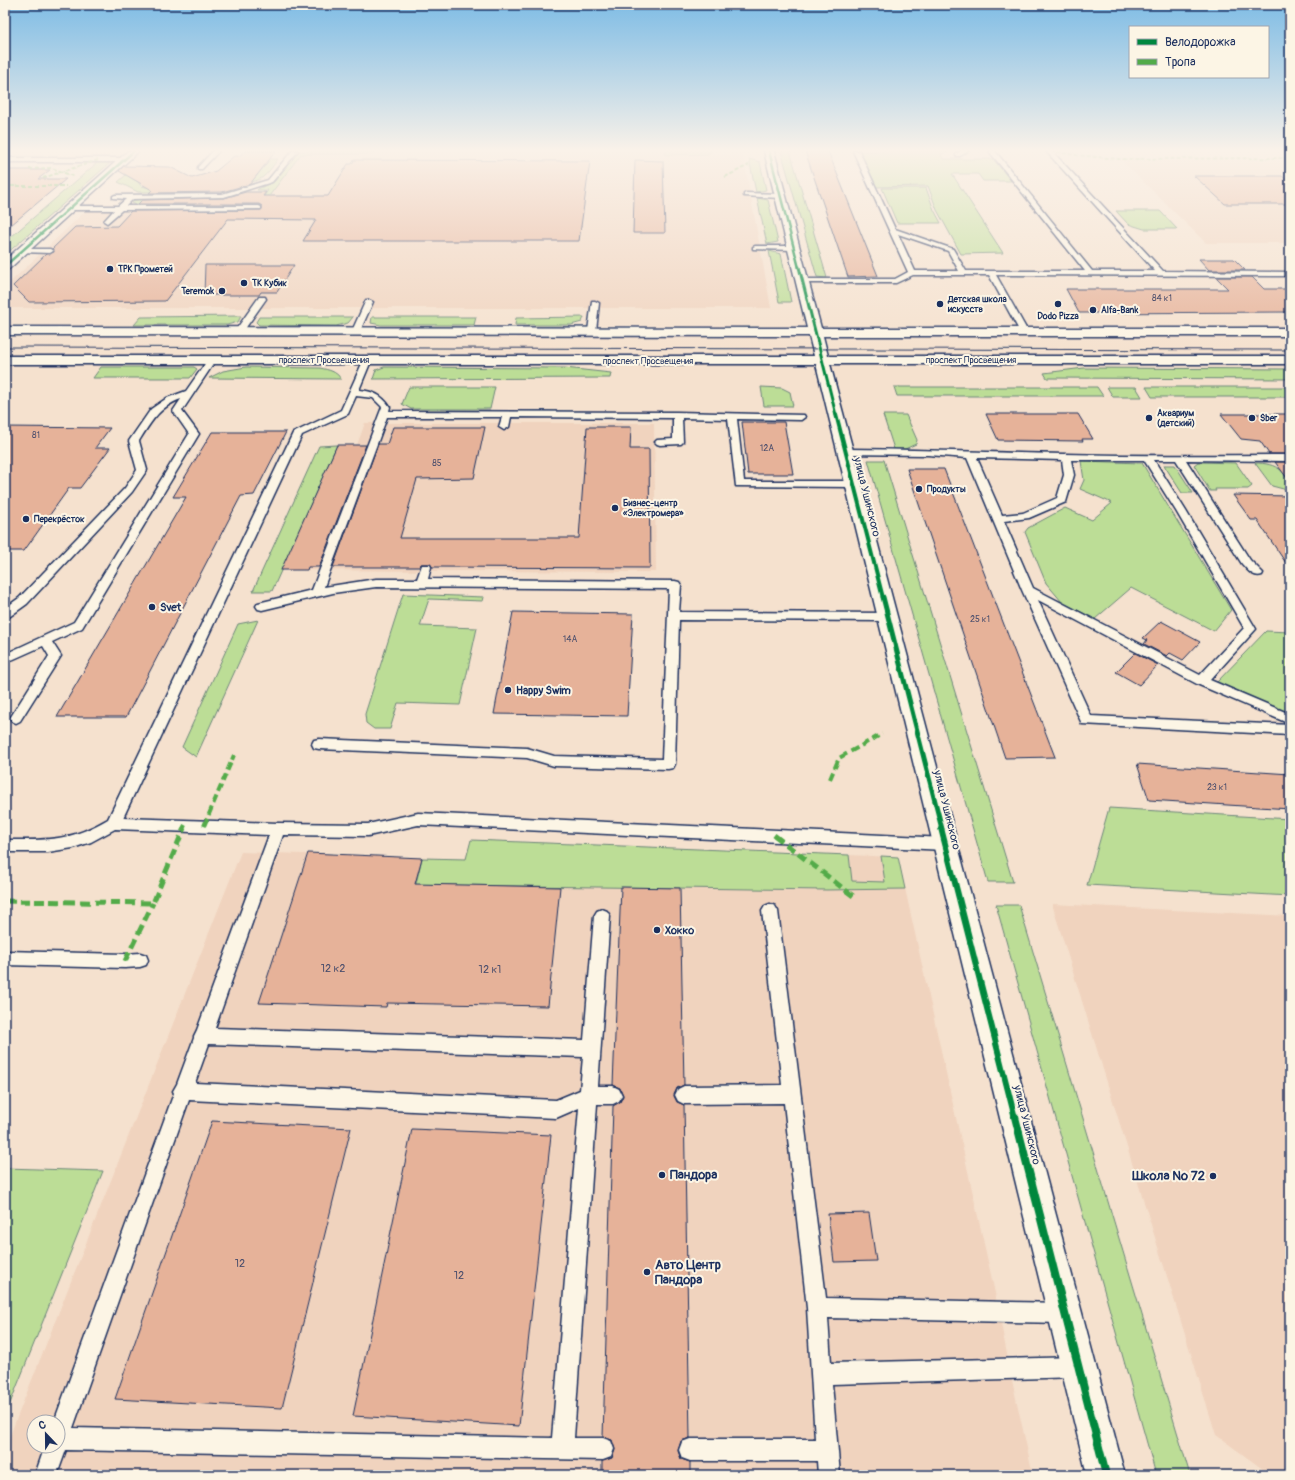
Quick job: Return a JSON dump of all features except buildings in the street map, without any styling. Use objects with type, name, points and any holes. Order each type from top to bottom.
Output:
[{"type":"main road","points":[[5,266],[57,220]]},
{"type":"main road","name":"улица Ушинского","points":[[786,220],[1106,1475]]},
{"type":"main road","points":[[5,331],[1290,332]]},
{"type":"main road","name":"проспект Просвещения","points":[[5,360],[1290,360]]},
{"type":"lane","points":[[887,220],[912,273]]},
{"type":"lane","points":[[1048,220],[1090,272]]},
{"type":"lane","points":[[1112,220],[1161,273]]},
{"type":"lane","points":[[892,230],[951,250],[964,273]]},
{"type":"lane","points":[[755,248],[794,248]]},
{"type":"lane","points":[[22,251],[50,251]]},
{"type":"lane","points":[[802,281],[896,281],[912,273],[1090,272],[1290,274]]},
{"type":"lane","points":[[991,273],[1024,332]]},
{"type":"lane","points":[[239,331],[262,299]]},
{"type":"lane","points":[[356,331],[369,302]]},
{"type":"lane","points":[[592,331],[595,302]]},
{"type":"lane","points":[[5,659],[78,625],[191,440],[194,434],[177,411],[212,360]]},
{"type":"lane","points":[[5,846],[58,846],[81,841],[100,832],[113,823],[298,433],[345,412],[368,360]]},
{"type":"lane","points":[[5,614],[23,601],[129,490],[142,470],[134,441],[154,411],[170,400],[190,392]]},
{"type":"lane","points":[[316,592],[386,407],[382,400],[376,395],[353,393]]},
{"type":"lane","points":[[384,414],[801,417]]},
{"type":"lane","points":[[504,428],[507,415]]},
{"type":"lane","points":[[660,442],[678,442],[677,415]]},
{"type":"lane","points":[[732,416],[739,484],[854,484]]},
{"type":"lane","points":[[846,452],[928,452],[971,455],[1066,457],[1290,458]]},
{"type":"lane","points":[[971,455],[1028,590],[1087,721],[1290,730]]},
{"type":"lane","points":[[998,519],[1025,516],[1062,500],[1069,475],[1066,457]]},
{"type":"lane","points":[[1147,457],[1181,511],[1250,629],[1201,681]]},
{"type":"lane","points":[[1178,457],[1246,562],[1258,573]]},
{"type":"lane","points":[[422,583],[426,567]]},
{"type":"lane","points":[[262,606],[316,592],[376,583],[675,585],[668,764],[554,761],[527,753],[319,744]]},
{"type":"lane","points":[[1028,590],[1201,681],[1290,719]]},
{"type":"lane","points":[[673,616],[888,617]]},
{"type":"lane","points":[[16,718],[55,656],[45,640]]},
{"type":"lane","points":[[113,823],[278,829],[368,830],[418,819],[945,844]]},
{"type":"lane","points":[[66,1417],[182,1091],[278,829]]},
{"type":"lane","points":[[770,911],[817,1308],[829,1475]]},
{"type":"lane","points":[[562,1449],[602,916]]},
{"type":"lane","points":[[5,958],[125,961],[140,960]]},
{"type":"lane","points":[[202,1036],[592,1049]]},
{"type":"lane","points":[[182,1091],[556,1109],[589,1095],[613,1095]]},
{"type":"lane","points":[[684,1095],[791,1094]]},
{"type":"lane","points":[[817,1308],[1064,1313]]},
{"type":"lane","points":[[821,1374],[1078,1366]]},
{"type":"lane","points":[[66,1440],[603,1449]]},
{"type":"lane","points":[[690,1450],[827,1450]]},
{"type":"lane","points":[[46,1475],[53,1454]]},
{"type":"shaded area","points":[[76,220],[755,220],[771,308],[5,308],[5,287]]},
{"type":"shaded area","points":[[1183,220],[1290,220],[1290,243],[1206,243]]},
{"type":"shaded area","points":[[365,423],[654,423],[656,572],[281,570],[337,445],[357,445]]},
{"type":"shaded area","points":[[471,840],[898,857],[995,1293],[1033,1475],[5,1475],[5,1448],[241,852],[465,859]]},
{"type":"shaded area","name":"Школа № 72","points":[[1052,904],[1290,916],[1290,1475],[1271,1475],[1216,1435]]},
{"type":"green space","points":[[30,220],[45,220],[5,255],[5,242]]},
{"type":"green space","points":[[762,220],[773,220],[778,242],[767,244]]},
{"type":"green space","points":[[801,220],[810,220],[827,278],[817,277]]},
{"type":"green space","points":[[896,220],[939,220],[941,223],[897,223]]},
{"type":"green space","points":[[942,220],[982,220],[1003,253],[961,254]]},
{"type":"green space","points":[[1124,220],[1169,220],[1177,229],[1144,229],[1128,224]]},
{"type":"green space","points":[[769,251],[781,254],[791,302],[779,302]]},
{"type":"green space","points":[[241,316],[238,322],[227,325],[134,325],[141,317]]},
{"type":"green space","points":[[259,317],[353,317],[348,323],[336,326],[259,325],[256,322]]},
{"type":"green space","points":[[372,317],[476,317],[474,325],[381,325],[371,323]]},
{"type":"green space","points":[[584,317],[582,322],[571,325],[515,325],[516,318]]},
{"type":"green space","points":[[101,367],[194,367],[197,369],[190,378],[93,378]]},
{"type":"green space","points":[[246,367],[320,368],[335,373],[341,379],[209,378],[223,371]]},
{"type":"green space","points":[[384,367],[565,368],[611,373],[610,378],[373,379],[376,370]]},
{"type":"green space","points":[[1084,368],[1290,369],[1290,379],[1047,378],[1044,373]]},
{"type":"green space","points":[[409,387],[495,387],[490,409],[411,409],[402,404]]},
{"type":"green space","points":[[761,387],[782,388],[790,392],[793,406],[764,406]]},
{"type":"green space","points":[[894,387],[1097,387],[1103,396],[897,396]]},
{"type":"green space","points":[[1107,387],[1136,387],[1142,397],[1113,397]]},
{"type":"green space","points":[[1146,387],[1290,387],[1290,397],[1152,397]]},
{"type":"green space","points":[[883,415],[906,415],[917,440],[916,444],[905,449],[894,449]]},
{"type":"green space","points":[[337,445],[272,591],[253,591],[319,446]]},
{"type":"green space","points":[[868,460],[884,460],[1013,882],[988,882]]},
{"type":"green space","points":[[1081,461],[1142,463],[1231,610],[1214,631],[1131,588],[1095,619],[1062,602],[1046,583],[1025,532],[1028,528],[1065,508],[1092,520],[1112,503],[1080,489],[1084,480]]},
{"type":"green space","points":[[1198,462],[1236,463],[1252,486],[1248,489],[1215,489],[1216,491],[1210,491],[1194,465]]},
{"type":"green space","points":[[1255,463],[1263,463],[1280,470],[1287,479],[1290,493],[1287,490],[1272,486]]},
{"type":"green space","points":[[1164,465],[1175,465],[1193,493],[1182,493]]},
{"type":"green space","points":[[403,594],[484,597],[483,601],[429,599],[420,626],[477,628],[460,705],[398,703],[390,729],[374,729],[366,723],[365,714]]},
{"type":"green space","points":[[258,620],[196,757],[182,747],[238,624]]},
{"type":"green space","points":[[1266,631],[1290,632],[1290,715],[1217,682]]},
{"type":"green space","points":[[1109,808],[1290,819],[1290,896],[1087,885]]},
{"type":"green space","points":[[471,840],[849,855],[852,881],[885,882],[881,856],[898,857],[905,889],[827,890],[446,885],[404,933],[422,858],[466,859]]},
{"type":"green space","points":[[996,905],[1019,905],[1190,1475],[1156,1475]]},
{"type":"green space","points":[[5,1168],[103,1171],[5,1416]]},
{"type":"tram line","points":[[5,347],[1290,350]]},
{"type":"marked path","points":[[830,779],[839,758],[882,734]]},
{"type":"marked path","points":[[204,826],[234,755]]},
{"type":"marked path","points":[[5,901],[153,903],[185,825]]},
{"type":"marked path","points":[[774,835],[857,899]]},
{"type":"marked path","points":[[125,961],[153,903]]},
{"type":"cycle path","points":[[5,266],[57,220]]},
{"type":"cycle path","points":[[787,220],[1106,1475]]},
{"type":"place","name":"ТРК Прометей","points":[[110,269]]},
{"type":"place","name":"ТК Кубик","points":[[244,283]]},
{"type":"place","name":"Teremok","points":[[222,291]]},
{"type":"place","name":"Детская школа искусств","points":[[940,304]]},
{"type":"place","name":"Dodo Pizza","points":[[1058,304]]},
{"type":"place","name":"Alfa-Bank","points":[[1093,310]]},
{"type":"place","name":"Аквариум (детский)","points":[[1149,418]]},
{"type":"place","name":"Sber","points":[[1252,418]]},
{"type":"place","name":"Продукты","points":[[919,489]]},
{"type":"place","name":"Бизнес-центр «Электромера»","points":[[615,508]]},
{"type":"place","name":"Перекрёсток","points":[[26,519]]},
{"type":"place","name":"Svet","points":[[152,607]]},
{"type":"place","name":"Happy Swim","points":[[508,690]]},
{"type":"place","name":"Хокко","points":[[657,930]]},
{"type":"place","name":"Пандора","points":[[662,1175]]},
{"type":"place","name":"Школа № 72","points":[[1213,1176]]},
{"type":"place","name":"Авто Центр Пандора","points":[[647,1272]]}]
